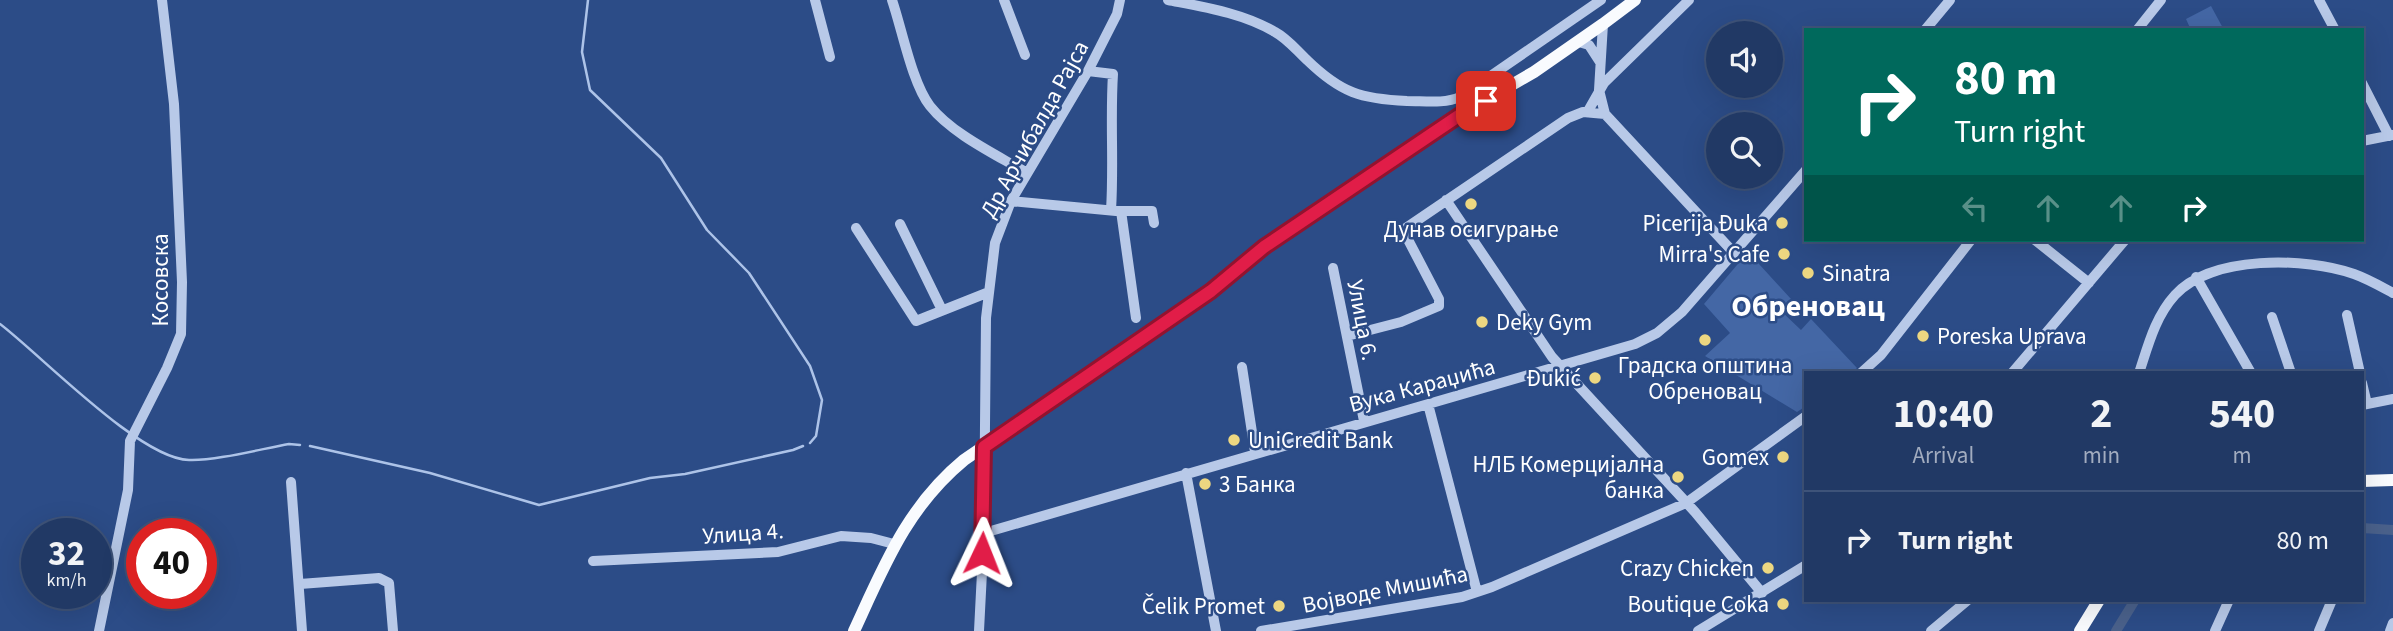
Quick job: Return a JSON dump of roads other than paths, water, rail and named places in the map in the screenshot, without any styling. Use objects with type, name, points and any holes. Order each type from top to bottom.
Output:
[{"type":"main road","points":[[854,631],[894,544],[908,521],[935,486],[964,460],[1211,291],[1264,247],[1460,115],[1512,86],[1579,42],[1634,0]]},
{"type":"main road","points":[[2364,481],[2393,480]]},
{"type":"main road","points":[[2080,631],[2098,602]]},
{"type":"street","name":"Косовска","points":[[99,631],[128,490],[130,441],[181,334],[182,282],[174,104],[162,0]]},
{"type":"street","points":[[815,0],[831,57]]},
{"type":"street","points":[[892,0],[918,82],[930,106],[950,125],[1027,173]]},
{"type":"street","points":[[1004,0],[1025,55]]},
{"type":"street","name":"Др Арчибалда Рајса","points":[[979,631],[984,533],[989,292],[995,243],[1011,201],[1088,71],[1117,14],[1120,0]]},
{"type":"street","points":[[1168,0],[1200,3],[1278,33],[1322,75],[1346,92],[1377,100],[1443,102],[1460,97],[1601,0]]},
{"type":"street","points":[[1588,111],[1599,90],[1689,0]]},
{"type":"street","points":[[1927,28],[1950,0]]},
{"type":"street","points":[[2139,28],[2161,0]]},
{"type":"street","points":[[2319,0],[2334,28]]},
{"type":"street","points":[[1603,24],[1599,90],[1605,114],[1734,253]]},
{"type":"street","points":[[1579,42],[1590,45],[1601,57],[1613,61],[1627,61]]},
{"type":"street","points":[[1088,71],[1113,74],[1110,115],[1116,210],[1136,318]]},
{"type":"street","points":[[2364,87],[2391,136],[2364,141]]},
{"type":"street","points":[[1347,336],[1401,322],[1439,306],[1439,299],[1403,230],[1568,118],[1588,111],[1605,114]]},
{"type":"street","name":"Вука Караџића","points":[[984,533],[1635,344],[1657,333],[1693,300],[1804,172]]},
{"type":"street","points":[[1446,200],[1543,344],[1686,503],[1762,593]]},
{"type":"street","points":[[1011,201],[1152,211],[1154,223]]},
{"type":"street","points":[[900,224],[942,310]]},
{"type":"street","points":[[856,228],[916,321],[989,292]]},
{"type":"street","points":[[1863,371],[1881,355],[1968,242]]},
{"type":"street","points":[[2038,242],[2089,283]]},
{"type":"street","points":[[2013,371],[2124,242]]},
{"type":"street","points":[[2140,371],[2163,309],[2176,293],[2196,277],[2238,266],[2284,263],[2341,270],[2393,293]]},
{"type":"street","name":"Улица 6.","points":[[1333,268],[1364,421]]},
{"type":"street","points":[[2196,277],[2250,371]]},
{"type":"street","points":[[2347,315],[2360,371]]},
{"type":"street","points":[[2272,317],[2290,371]]},
{"type":"street","points":[[1242,367],[1255,453]]},
{"type":"street","points":[[2365,404],[2393,399]]},
{"type":"street","points":[[1428,404],[1477,592]]},
{"type":"street","name":"Војводе Мишића","points":[[1261,631],[1477,592],[1686,503],[1804,417]]},
{"type":"street","points":[[1186,473],[1216,631]]},
{"type":"street","points":[[291,482],[302,631]]},
{"type":"street","name":"Улица 4.","points":[[593,561],[778,552],[841,537],[871,538],[894,544]]},
{"type":"street","points":[[1702,630],[1804,566]]},
{"type":"street","points":[[300,584],[379,578],[389,583],[393,631]]},
{"type":"street","points":[[1931,631],[1966,602]]},
{"type":"street","points":[[2228,602],[2217,628],[2230,631]]},
{"type":"street","points":[[2319,631],[2331,602]]},
{"type":"street","points":[[2390,631],[2393,623]]},
{"type":"waterway","points":[[588,0],[582,52],[590,90],[661,158],[707,230],[749,273],[810,366],[822,400],[816,436],[810,443]]},
{"type":"waterway","points":[[0,324],[119,425],[169,455],[200,460],[289,444],[300,445]]},
{"type":"waterway","points":[[310,446],[430,473],[539,505],[650,478],[685,474],[803,446]]},
{"type":"waterway","points":[[2364,528],[2393,530]]},
{"type":"waterway","points":[[2116,631],[2134,602]]},
{"type":"place","name":"Дунав осигурање","points":[[1471,204]]},
{"type":"place","name":"Picerija Đuka","points":[[1782,223]]},
{"type":"place","name":"Mirra's Cafe","points":[[1784,254]]},
{"type":"place","name":"Sinatra","points":[[1808,273]]},
{"type":"place","name":"Deky Gym","points":[[1482,322]]},
{"type":"place","name":"Poreska Uprava","points":[[1923,336]]},
{"type":"place","name":"Градска општина Обреновац","points":[[1705,340]]},
{"type":"place","name":"Đukić","points":[[1595,378]]},
{"type":"place","name":"UniCredit Bank","points":[[1234,440]]},
{"type":"place","name":"Gomex","points":[[1783,457]]},
{"type":"place","name":"НЛБ Комерцијална банка","points":[[1678,477]]},
{"type":"place","name":"3 Банка","points":[[1205,484]]},
{"type":"place","name":"Crazy Chicken","points":[[1768,568]]},
{"type":"place","name":"Boutique Coka","points":[[1783,604]]},
{"type":"place","name":"Čelik Promet","points":[[1279,606]]},
{"type":"district","name":"Обреновац","points":[[1808,306]]}]
